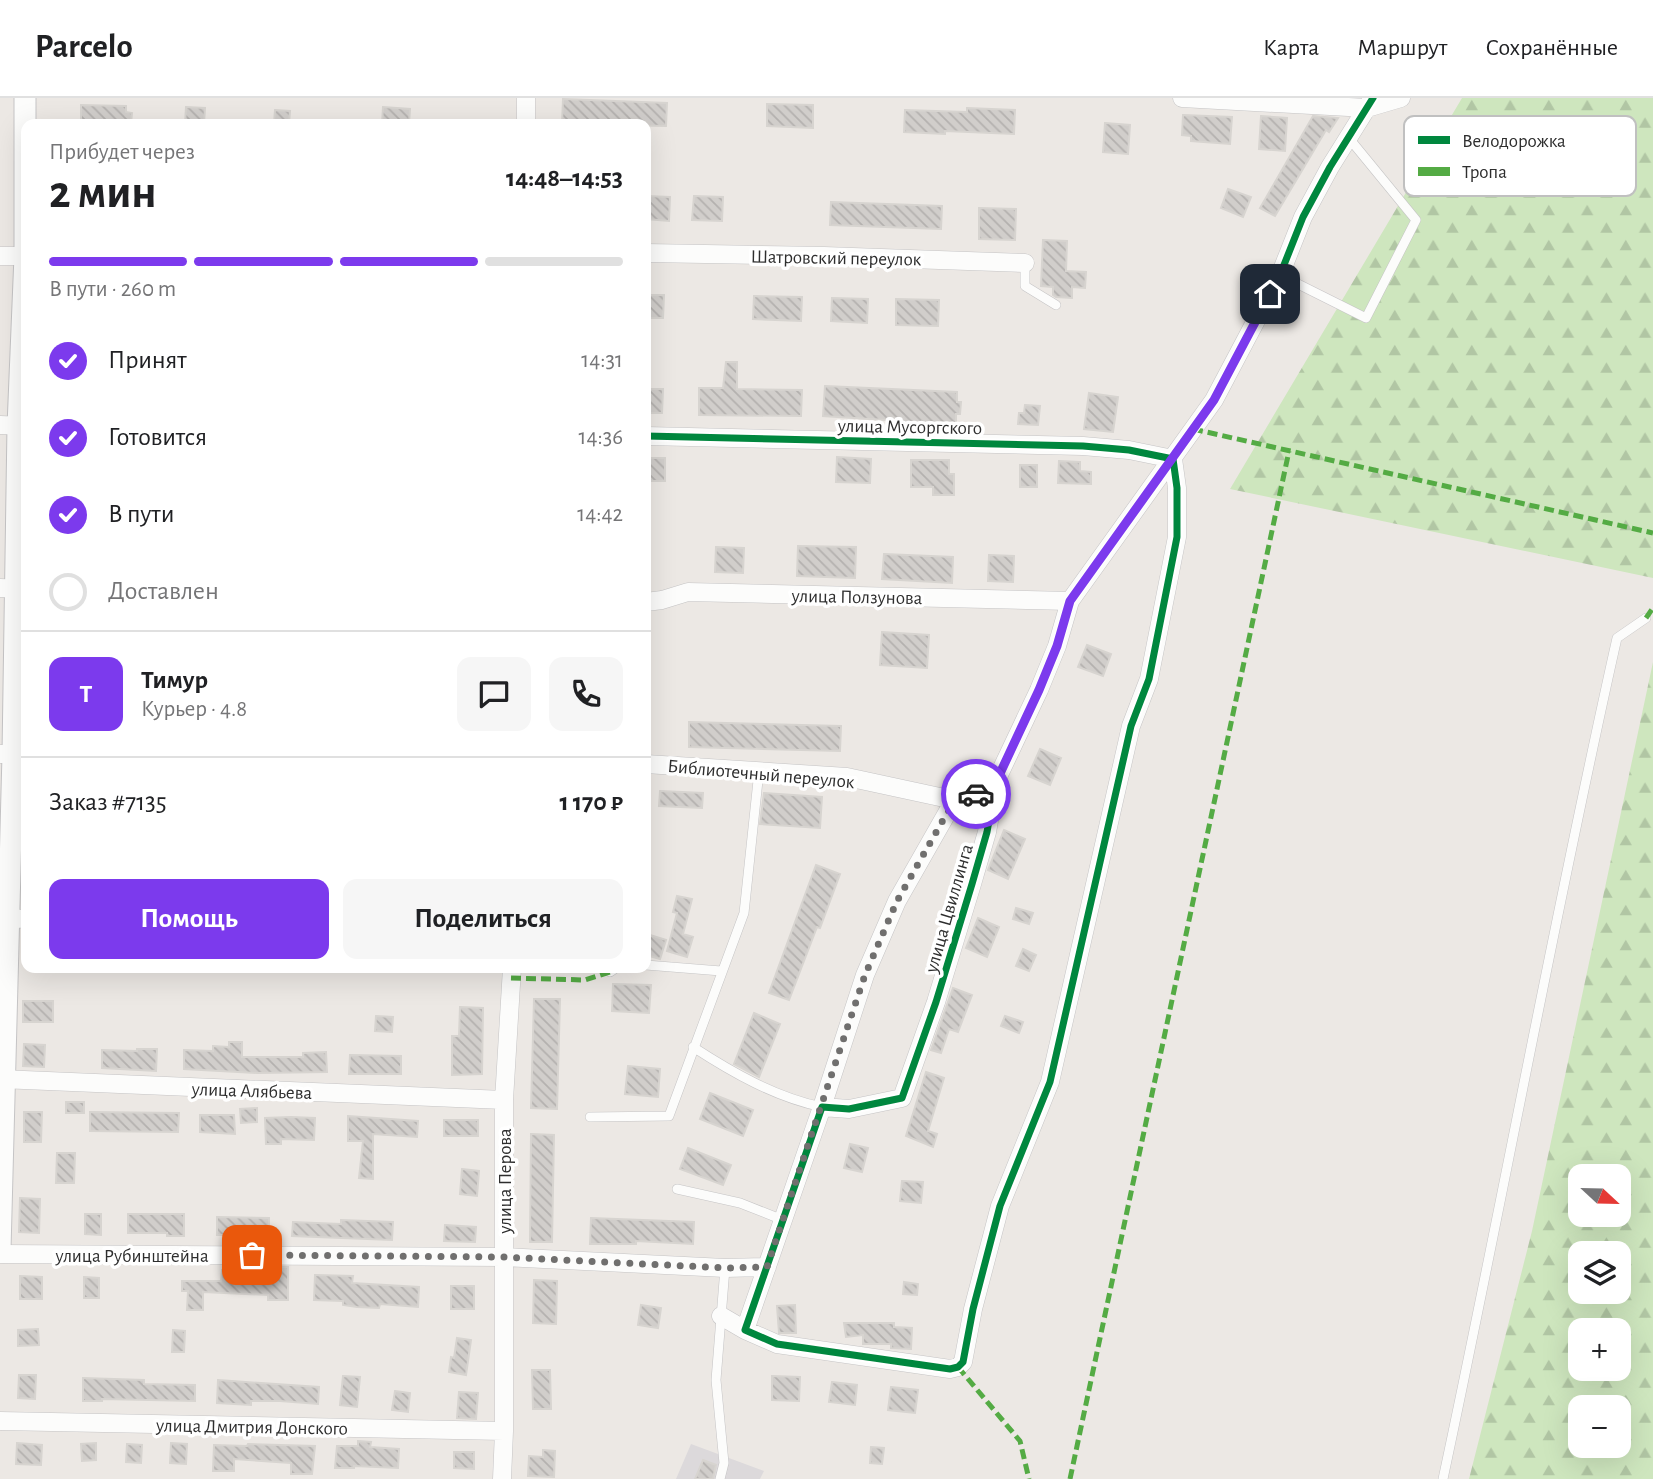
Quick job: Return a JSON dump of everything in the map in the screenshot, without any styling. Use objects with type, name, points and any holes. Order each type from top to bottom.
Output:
[{"type":"street","points":[[24,98],[24,119]]},
{"type":"street","points":[[526,98],[526,119]]},
{"type":"street","points":[[1182,98],[1370,103],[1401,98]]},
{"type":"street","name":"улица Цвиллинга","points":[[822,1107],[849,1108],[902,1098],[936,1002],[968,897],[987,832],[996,782],[1057,646],[1070,601],[1214,400],[1280,275],[1303,217],[1370,103]]},
{"type":"street","name":"Шатровский переулок","points":[[651,253],[1025,263]]},
{"type":"street","points":[[0,256],[21,256]]},
{"type":"street","points":[[0,1252],[2,1079],[12,918],[15,425],[21,324]]},
{"type":"street","name":"улица Мусоргского","points":[[651,436],[1083,446],[1129,450],[1173,459]]},
{"type":"street","points":[[721,1317],[760,1338],[777,1343],[937,1367],[958,1367],[963,1362],[973,1309],[1000,1206],[1050,1082],[1131,726],[1149,679],[1178,537],[1177,488],[1173,459]]},
{"type":"street","name":"улица Ползунова","points":[[651,601],[688,592],[1070,601]]},
{"type":"street","name":"Библиотечный переулок","points":[[651,764],[847,778],[949,799],[972,796],[996,782]]},
{"type":"street","points":[[745,1330],[865,975],[897,901],[955,799]]},
{"type":"street","name":"улица Перова","points":[[502,1479],[504,1100],[512,973]]},
{"type":"street","name":"улица Алябьева","points":[[2,1079],[504,1100]]},
{"type":"street","name":"улица Рубинштейна","points":[[0,1252],[503,1257],[726,1268],[767,1267]]},
{"type":"street","name":"улица Дмитрия Донского","points":[[0,1421],[504,1431]]},
{"type":"lane","points":[[1280,275],[1366,318],[1416,220],[1349,137]]},
{"type":"lane","points":[[1025,263],[1025,286],[1056,305]]},
{"type":"lane","points":[[1443,1479],[1574,838],[1618,638],[1646,618]]},
{"type":"lane","points":[[590,1117],[669,1116],[744,913],[759,771]]},
{"type":"lane","points":[[651,965],[721,971]]},
{"type":"lane","points":[[693,1047],[730,1071],[796,1101],[822,1107]]},
{"type":"lane","points":[[677,1189],[740,1203],[783,1220]]},
{"type":"lane","points":[[720,1479],[724,1462],[716,1380],[726,1268]]},
{"type":"shaded area","points":[[691,1444],[764,1471],[760,1479],[676,1479]]},
{"type":"green space","points":[[1462,98],[1653,98],[1653,578],[1230,489],[1404,196],[1636,196],[1636,116],[1451,116]]},
{"type":"green space","points":[[1653,662],[1653,1479],[1469,1479],[1532,1231]]},
{"type":"building","points":[[563,99],[667,103],[666,126],[651,126],[651,119],[562,119]]},
{"type":"building","points":[[767,104],[813,105],[813,128],[767,126]]},
{"type":"building","points":[[81,105],[126,106],[126,112],[132,113],[131,119],[81,119]]},
{"type":"building","points":[[186,107],[205,108],[204,119],[185,119]]},
{"type":"building","points":[[383,107],[410,109],[409,119],[382,119]]},
{"type":"building","points":[[967,108],[1015,110],[1014,134],[904,132],[905,110],[967,112]]},
{"type":"building","points":[[275,110],[290,111],[289,119],[274,119]]},
{"type":"building","points":[[1183,115],[1232,117],[1230,144],[1191,141],[1191,136],[1182,135]]},
{"type":"building","points":[[1261,116],[1287,118],[1285,151],[1259,149]]},
{"type":"building","points":[[1313,116],[1338,118],[1329,132],[1326,130],[1275,216],[1260,208]]},
{"type":"building","points":[[1105,123],[1130,125],[1128,154],[1103,152]]},
{"type":"building","points":[[1228,189],[1251,197],[1243,217],[1221,208]]},
{"type":"building","points":[[651,196],[670,197],[669,221],[651,219]]},
{"type":"building","points":[[694,196],[723,197],[722,221],[692,220]]},
{"type":"building","points":[[831,202],[942,206],[941,229],[830,225]]},
{"type":"building","points":[[979,208],[1016,209],[1015,240],[979,239]]},
{"type":"building","points":[[1043,240],[1067,241],[1066,271],[1086,272],[1085,288],[1072,287],[1072,298],[1056,297],[1053,295],[1053,287],[1041,286]]},
{"type":"building","points":[[651,295],[664,295],[663,318],[651,318]]},
{"type":"building","points":[[754,296],[802,297],[801,321],[753,319]]},
{"type":"building","points":[[832,298],[868,299],[867,323],[831,321]]},
{"type":"building","points":[[896,299],[939,300],[938,326],[896,325]]},
{"type":"building","points":[[726,362],[737,362],[737,389],[802,390],[801,416],[699,415],[699,388],[723,388]]},
{"type":"building","points":[[825,386],[957,392],[957,402],[961,402],[960,414],[956,414],[956,425],[823,416]]},
{"type":"building","points":[[651,389],[663,389],[662,413],[651,413]]},
{"type":"building","points":[[1089,393],[1118,397],[1113,432],[1084,429]]},
{"type":"building","points":[[1025,405],[1040,406],[1038,425],[1018,424],[1019,413],[1024,413]]},
{"type":"building","points":[[837,457],[871,459],[870,483],[836,482]]},
{"type":"building","points":[[651,458],[665,458],[665,481],[651,481]]},
{"type":"building","points":[[911,460],[949,460],[949,474],[954,474],[954,495],[933,495],[933,487],[911,487]]},
{"type":"building","points":[[1059,461],[1080,462],[1080,471],[1091,472],[1091,484],[1058,483]]},
{"type":"building","points":[[1020,465],[1037,465],[1037,487],[1020,487]]},
{"type":"building","points":[[798,546],[856,547],[855,578],[797,576]]},
{"type":"building","points":[[716,547],[744,548],[743,573],[715,572]]},
{"type":"building","points":[[884,554],[953,557],[952,583],[882,579]]},
{"type":"building","points":[[989,555],[1014,556],[1013,582],[988,581]]},
{"type":"building","points":[[882,632],[929,635],[927,668],[880,665]]},
{"type":"building","points":[[1087,645],[1111,654],[1103,676],[1078,667]]},
{"type":"building","points":[[689,722],[841,726],[840,751],[689,747]]},
{"type":"building","points":[[1040,749],[1061,758],[1050,785],[1028,776]]},
{"type":"building","points":[[660,791],[703,793],[702,808],[659,806]]},
{"type":"building","points":[[764,793],[822,797],[820,828],[760,824]]},
{"type":"building","points":[[1004,830],[1025,839],[1008,879],[988,870]]},
{"type":"building","points":[[816,865],[840,874],[789,1000],[769,993]]},
{"type":"building","points":[[677,896],[692,899],[683,934],[693,937],[687,957],[667,951],[677,913],[673,912]]},
{"type":"building","points":[[1016,908],[1033,913],[1029,924],[1013,919]]},
{"type":"building","points":[[978,918],[999,927],[987,957],[966,948]]},
{"type":"building","points":[[651,935],[666,940],[660,959],[651,956]]},
{"type":"building","points":[[1023,949],[1036,955],[1029,971],[1016,966]]},
{"type":"building","points":[[613,984],[651,985],[649,1013],[612,1011]]},
{"type":"building","points":[[953,988],[972,995],[958,1032],[949,1029],[941,1053],[931,1050]]},
{"type":"building","points":[[534,999],[560,999],[557,1109],[531,1108]]},
{"type":"building","points":[[23,1001],[53,1001],[53,1022],[23,1022]]},
{"type":"building","points":[[460,1007],[483,1008],[482,1074],[452,1075],[452,1036],[459,1036]]},
{"type":"building","points":[[754,1013],[780,1024],[759,1077],[734,1064]]},
{"type":"building","points":[[376,1016],[393,1017],[392,1032],[375,1031]]},
{"type":"building","points":[[1005,1016],[1023,1022],[1019,1033],[1001,1026]]},
{"type":"building","points":[[229,1042],[242,1042],[242,1057],[303,1057],[303,1053],[326,1052],[327,1072],[257,1073],[184,1069],[184,1050],[213,1051],[213,1046],[229,1047]]},
{"type":"building","points":[[24,1044],[45,1045],[44,1067],[23,1066]]},
{"type":"building","points":[[157,1049],[156,1071],[102,1068],[102,1050]]},
{"type":"building","points":[[350,1055],[401,1056],[401,1074],[349,1074]]},
{"type":"building","points":[[628,1066],[660,1069],[658,1097],[625,1094]]},
{"type":"building","points":[[926,1072],[944,1078],[928,1131],[937,1134],[933,1147],[906,1136]]},
{"type":"building","points":[[710,1093],[753,1110],[743,1136],[700,1119]]},
{"type":"building","points":[[66,1102],[84,1102],[84,1113],[66,1113]]},
{"type":"building","points":[[257,1108],[257,1122],[241,1123],[240,1109]]},
{"type":"building","points":[[24,1112],[42,1112],[41,1142],[24,1142]]},
{"type":"building","points":[[90,1112],[179,1113],[178,1132],[90,1131]]},
{"type":"building","points":[[200,1115],[234,1115],[235,1134],[200,1132]]},
{"type":"building","points":[[348,1116],[418,1121],[417,1137],[373,1134],[373,1179],[359,1178],[363,1141],[348,1141]]},
{"type":"building","points":[[265,1118],[315,1118],[314,1140],[281,1139],[281,1144],[266,1144]]},
{"type":"building","points":[[444,1120],[478,1120],[478,1136],[444,1136]]},
{"type":"building","points":[[531,1134],[554,1135],[552,1242],[530,1242]]},
{"type":"building","points":[[850,1144],[868,1148],[862,1172],[844,1168]]},
{"type":"building","points":[[688,1148],[731,1165],[723,1185],[680,1169]]},
{"type":"building","points":[[57,1153],[75,1153],[74,1183],[56,1183]]},
{"type":"building","points":[[462,1169],[479,1171],[477,1196],[460,1194]]},
{"type":"building","points":[[902,1181],[923,1182],[921,1203],[900,1201]]},
{"type":"building","points":[[20,1198],[40,1199],[39,1233],[19,1232]]},
{"type":"building","points":[[85,1214],[101,1214],[101,1235],[85,1234]]},
{"type":"building","points":[[128,1214],[184,1214],[184,1236],[128,1233]]},
{"type":"building","points":[[217,1217],[269,1218],[269,1238],[217,1235]]},
{"type":"building","points":[[591,1218],[694,1222],[693,1244],[636,1241],[636,1244],[590,1244]]},
{"type":"building","points":[[341,1220],[393,1222],[392,1240],[292,1236],[293,1222],[341,1224]]},
{"type":"building","points":[[445,1225],[476,1227],[475,1242],[444,1241]]},
{"type":"building","points":[[268,1267],[288,1267],[288,1300],[268,1300],[268,1295],[203,1292],[203,1310],[187,1310],[188,1291],[182,1291],[182,1281],[221,1281],[222,1270],[243,1271],[243,1280],[268,1281]]},
{"type":"building","points":[[315,1275],[353,1276],[352,1283],[419,1287],[418,1307],[380,1304],[379,1308],[357,1307],[343,1305],[343,1301],[314,1300]]},
{"type":"building","points":[[20,1276],[42,1277],[42,1299],[20,1299]]},
{"type":"building","points":[[84,1277],[99,1278],[99,1298],[84,1298]]},
{"type":"building","points":[[534,1280],[557,1281],[556,1324],[533,1323]]},
{"type":"building","points":[[904,1282],[918,1284],[917,1295],[903,1294]]},
{"type":"building","points":[[451,1286],[474,1286],[474,1309],[451,1309]]},
{"type":"building","points":[[641,1305],[661,1308],[658,1328],[638,1325]]},
{"type":"building","points":[[795,1305],[796,1333],[779,1333],[777,1306]]},
{"type":"building","points":[[844,1323],[894,1323],[894,1327],[912,1328],[911,1349],[891,1348],[891,1344],[863,1344],[863,1335],[846,1337]]},
{"type":"building","points":[[38,1329],[39,1345],[18,1346],[18,1330]]},
{"type":"building","points":[[173,1330],[185,1331],[184,1352],[172,1352]]},
{"type":"building","points":[[457,1338],[471,1340],[466,1375],[449,1372]]},
{"type":"building","points":[[532,1370],[550,1370],[551,1409],[533,1409]]},
{"type":"building","points":[[19,1375],[36,1375],[35,1399],[18,1398]]},
{"type":"building","points":[[343,1376],[360,1377],[357,1407],[340,1405]]},
{"type":"building","points":[[772,1376],[800,1377],[799,1401],[772,1400]]},
{"type":"building","points":[[83,1378],[144,1380],[144,1384],[195,1385],[195,1401],[83,1401]]},
{"type":"building","points":[[218,1380],[319,1387],[318,1404],[280,1401],[251,1401],[251,1405],[217,1403]]},
{"type":"building","points":[[832,1382],[857,1385],[855,1405],[829,1402]]},
{"type":"building","points":[[891,1387],[918,1390],[915,1413],[888,1410]]},
{"type":"building","points":[[395,1391],[410,1393],[408,1412],[392,1410]]},
{"type":"building","points":[[459,1392],[478,1393],[476,1419],[457,1418]]},
{"type":"building","points":[[358,1441],[371,1442],[370,1447],[399,1449],[398,1468],[335,1468],[337,1446],[358,1446]]},
{"type":"building","points":[[17,1443],[42,1445],[41,1465],[16,1464]]},
{"type":"building","points":[[96,1443],[96,1460],[82,1461],[81,1444]]},
{"type":"building","points":[[171,1443],[187,1444],[186,1464],[170,1463]]},
{"type":"building","points":[[127,1444],[142,1445],[141,1463],[126,1462]]},
{"type":"building","points":[[214,1445],[315,1446],[312,1474],[291,1474],[291,1463],[234,1459],[234,1471],[213,1471]]},
{"type":"building","points":[[871,1447],[884,1448],[882,1464],[870,1463]]},
{"type":"building","points":[[543,1450],[555,1451],[554,1477],[528,1476],[529,1456],[543,1457]]},
{"type":"building","points":[[454,1452],[474,1452],[474,1469],[454,1468]]},
{"type":"building","points":[[703,1460],[716,1465],[713,1479],[695,1479]]},
{"type":"marked path","points":[[1193,429],[1653,533]]},
{"type":"marked path","points":[[1070,1479],[1289,451]]},
{"type":"marked path","points":[[1646,618],[1653,608]]},
{"type":"marked path","points":[[511,978],[585,980],[607,973]]},
{"type":"marked path","points":[[958,1367],[1020,1441],[1029,1479]]},
{"type":"cycle path","points":[[1172,459],[1214,400],[1280,275],[1303,217],[1373,98]]},
{"type":"cycle path","points":[[651,436],[1083,446],[1129,450],[1172,459]]},
{"type":"cycle path","points":[[1172,459],[1177,488],[1177,537],[1149,679],[1131,726],[1050,1082],[1000,1206],[973,1309],[963,1362],[950,1369],[777,1344],[745,1330],[822,1107],[849,1109],[902,1098],[936,1002],[972,884],[987,832],[996,781],[1039,690],[1057,646],[1070,601],[1172,459]]},
{"type":"way so far","points":[[252,1255],[503,1257],[726,1268],[767,1267],[865,975],[897,901],[955,799],[976,794]]},
{"type":"route","points":[[976,794],[996,782],[1057,646],[1070,601],[1214,400],[1270,294]]}]
